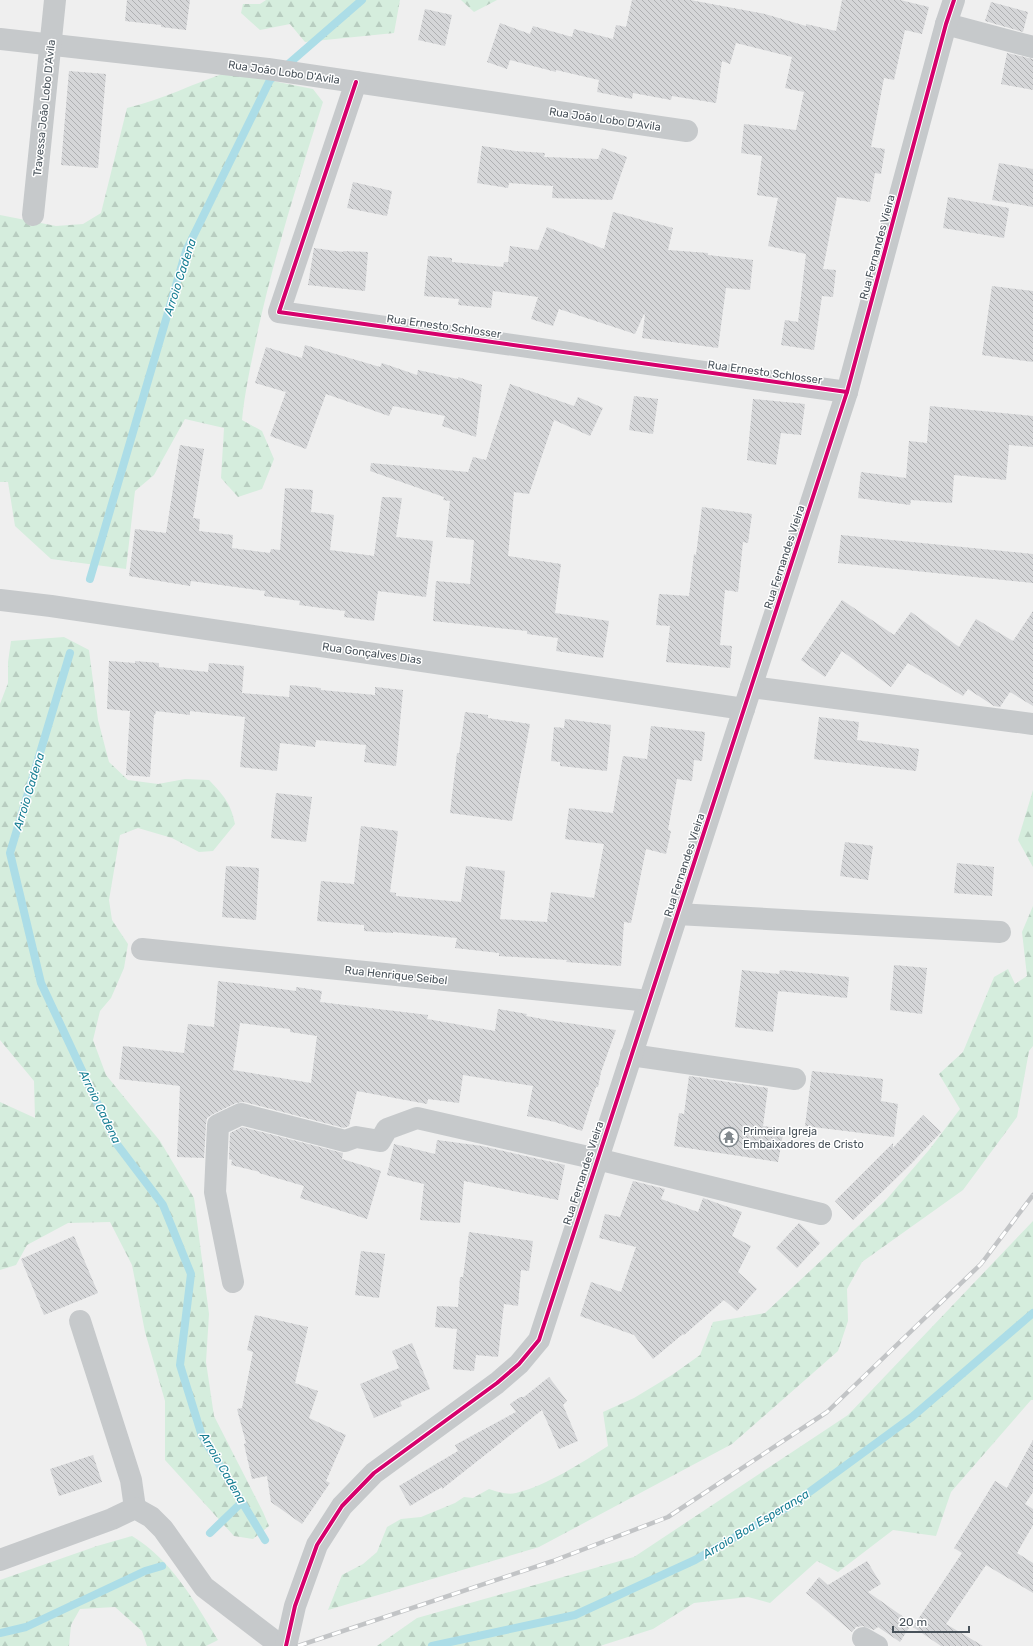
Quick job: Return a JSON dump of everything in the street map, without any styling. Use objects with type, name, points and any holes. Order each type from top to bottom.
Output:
[{"type":"street","name":"Travessa João Lobo D'Avila","points":[[33,215],[55,0]]},
{"type":"street","name":"Rua Fernandes Vieira","points":[[286,1646],[295,1606],[317,1544],[342,1506],[374,1473],[497,1383],[519,1364],[539,1340],[847,392],[952,0]]},
{"type":"street","points":[[946,24],[1033,47]]},
{"type":"street","name":"Rua João Lobo D'Avila","points":[[0,39],[268,69],[687,131]]},
{"type":"street","name":"Rua Ernesto Schlosser","points":[[356,82],[279,312],[847,392]]},
{"type":"street","name":"Rua Gonçalves Dias","points":[[0,600],[65,608],[744,708]]},
{"type":"street","points":[[751,687],[1033,724]]},
{"type":"street","points":[[677,914],[1000,932]]},
{"type":"street","name":"Rua Henrique Seibel","points":[[142,949],[649,1001]]},
{"type":"street","points":[[631,1055],[795,1079]]},
{"type":"street","points":[[233,1282],[214,1192],[218,1125],[241,1114],[345,1141],[356,1137],[380,1141],[386,1129],[417,1118],[597,1159],[821,1214]]},
{"type":"street","points":[[80,1321],[130,1480],[135,1508]]},
{"type":"street","points":[[0,1560],[112,1519],[135,1508]]},
{"type":"street","points":[[135,1508],[151,1517],[164,1529],[204,1587],[281,1646]]},
{"type":"green space","points":[[266,0],[400,0],[394,33],[305,42],[290,24],[260,30],[241,13],[243,4],[260,4]]},
{"type":"green space","points":[[461,0],[497,0],[474,12]]},
{"type":"green space","points":[[228,72],[313,89],[323,102],[296,187],[272,272],[258,330],[243,408],[242,420],[262,431],[274,459],[262,489],[238,497],[221,478],[224,428],[185,419],[154,475],[135,491],[126,569],[51,559],[15,526],[8,482],[0,482],[0,215],[56,226],[83,224],[101,213],[127,108],[153,101]]},
{"type":"green space","points":[[64,637],[89,650],[98,720],[109,762],[128,780],[158,784],[185,779],[209,780],[229,805],[235,824],[213,851],[199,852],[172,838],[138,828],[120,835],[109,900],[112,920],[128,944],[124,968],[111,998],[100,1011],[93,1040],[106,1075],[160,1141],[194,1198],[209,1314],[206,1362],[214,1416],[269,1526],[253,1539],[234,1536],[165,1460],[165,1401],[145,1332],[132,1265],[110,1222],[68,1223],[27,1245],[16,1265],[0,1270],[0,1102],[35,1118],[34,1081],[0,1040],[0,704],[8,683],[8,662],[11,641]]},
{"type":"green space","points":[[1033,790],[1033,867],[1018,840]]},
{"type":"green space","points":[[1033,906],[1033,1046],[1029,1051],[1017,1117],[963,1190],[862,1262],[847,1289],[848,1321],[838,1351],[732,1444],[539,1547],[328,1610],[342,1575],[363,1564],[377,1552],[387,1527],[401,1519],[421,1517],[455,1503],[464,1497],[473,1498],[489,1489],[509,1494],[540,1485],[564,1473],[608,1446],[603,1412],[634,1398],[672,1375],[700,1355],[713,1322],[765,1313],[886,1200],[929,1150],[960,1109],[939,1074],[963,1052],[994,977],[1008,969],[1015,984],[1027,976],[1022,932]]},
{"type":"green space","points":[[1033,1221],[1033,1400],[1031,1400],[951,1492],[936,1536],[893,1530],[838,1572],[817,1561],[770,1603],[748,1597],[694,1603],[653,1629],[600,1646],[377,1646],[417,1618],[634,1557],[848,1415]]},
{"type":"green space","points":[[132,1536],[159,1557],[181,1582],[218,1640],[206,1646],[147,1646],[142,1631],[115,1607],[80,1609],[71,1625],[69,1646],[0,1646],[0,1580],[97,1546]]},
{"type":"building","points":[[127,0],[190,0],[186,30],[161,27],[161,25],[125,21]]},
{"type":"building","points":[[632,0],[690,0],[765,14],[806,26],[806,24],[836,31],[842,0],[900,0],[929,7],[922,34],[905,30],[894,80],[884,78],[871,147],[885,149],[881,174],[875,173],[870,202],[837,197],[823,269],[836,270],[833,297],[822,296],[814,350],[781,345],[785,320],[798,322],[806,254],[768,246],[778,198],[757,195],[762,156],[741,153],[744,124],[796,130],[804,92],[785,88],[792,57],[736,43],[730,64],[722,61],[716,103],[672,96],[671,100],[633,93],[632,99],[597,92],[599,80],[556,70],[556,72],[510,60],[507,69],[487,62],[500,23],[530,34],[533,26],[572,37],[574,29],[613,39],[616,25],[626,27]]},
{"type":"building","points":[[991,2],[1028,12],[1023,32],[985,21]]},
{"type":"building","points":[[425,9],[452,15],[445,46],[418,40]]},
{"type":"building","points":[[1007,53],[1033,59],[1033,90],[1001,84]]},
{"type":"building","points":[[69,71],[106,74],[98,168],[61,165]]},
{"type":"building","points":[[482,146],[516,151],[545,153],[544,157],[598,159],[602,148],[627,157],[612,200],[552,198],[553,186],[509,183],[508,188],[477,183]]},
{"type":"building","points":[[999,163],[1033,169],[1033,207],[992,200]]},
{"type":"building","points":[[353,182],[392,191],[387,216],[347,208]]},
{"type":"building","points":[[948,197],[1009,208],[1004,238],[943,228]]},
{"type":"building","points":[[613,212],[673,228],[668,250],[708,253],[708,255],[753,260],[750,290],[726,288],[718,348],[642,338],[644,314],[635,334],[559,309],[553,326],[531,319],[538,297],[493,291],[491,308],[458,305],[459,299],[424,296],[428,256],[452,258],[452,262],[503,267],[504,262],[508,262],[510,246],[538,250],[547,227],[604,249]]},
{"type":"building","points":[[314,248],[343,252],[368,252],[365,291],[308,285]]},
{"type":"building","points":[[992,286],[1033,291],[1033,362],[982,355]]},
{"type":"building","points":[[305,345],[380,367],[382,363],[417,375],[418,370],[458,379],[458,377],[482,385],[476,437],[442,426],[445,416],[393,406],[389,416],[326,394],[306,449],[270,436],[286,392],[255,383],[266,347],[302,358]]},
{"type":"building","points":[[510,384],[574,406],[578,397],[603,408],[590,436],[554,420],[529,494],[514,492],[508,556],[561,564],[555,613],[609,621],[603,658],[556,651],[558,638],[527,634],[527,631],[433,621],[436,581],[470,584],[474,540],[446,537],[450,501],[443,500],[444,497],[370,471],[371,463],[468,472],[473,457],[486,460]]},
{"type":"building","points":[[634,396],[658,399],[653,434],[629,430]]},
{"type":"building","points":[[753,399],[805,404],[801,435],[781,433],[776,465],[747,460]]},
{"type":"building","points":[[930,406],[1033,416],[1033,447],[1009,445],[1006,480],[954,475],[952,503],[911,500],[910,505],[858,498],[861,472],[906,478],[909,441],[927,443]]},
{"type":"building","points":[[180,445],[204,449],[193,518],[200,519],[199,531],[233,535],[232,548],[270,553],[271,549],[280,550],[285,488],[313,490],[311,512],[334,515],[330,550],[374,556],[382,497],[402,498],[396,537],[433,541],[426,597],[378,591],[374,621],[344,617],[345,611],[299,605],[300,601],[264,596],[265,591],[191,581],[190,586],[129,576],[135,529],[166,533]]},
{"type":"building","points":[[702,507],[752,514],[748,543],[743,542],[738,592],[725,590],[720,645],[732,646],[730,668],[666,662],[670,626],[656,625],[659,594],[689,596]]},
{"type":"building","points":[[841,535],[1033,554],[1033,583],[838,563]]},
{"type":"building","points":[[842,600],[894,635],[911,612],[959,647],[976,619],[1013,641],[1033,611],[1033,706],[1010,692],[1000,707],[994,706],[968,689],[963,696],[908,663],[891,687],[842,651],[825,677],[801,660]]},
{"type":"building","points":[[109,661],[159,663],[159,667],[208,672],[209,663],[244,666],[242,693],[289,697],[290,685],[321,688],[321,690],[375,695],[375,687],[403,690],[396,766],[364,762],[366,745],[316,740],[315,747],[280,743],[277,771],[240,767],[245,717],[190,711],[190,715],[156,711],[154,715],[150,777],[126,775],[130,711],[107,709]]},
{"type":"building","points":[[465,712],[488,715],[488,718],[530,724],[512,821],[450,813],[457,753],[459,753]]},
{"type":"building","points":[[819,717],[859,722],[857,740],[919,749],[916,771],[814,759]]},
{"type":"building","points":[[565,719],[611,725],[607,771],[560,766],[560,762],[551,761],[554,727],[564,728]]},
{"type":"building","points":[[651,726],[705,732],[702,761],[694,760],[692,781],[677,779],[668,830],[671,831],[666,854],[646,849],[631,923],[624,922],[621,966],[566,962],[567,960],[499,956],[499,953],[455,948],[457,938],[364,931],[364,925],[317,921],[321,881],[354,884],[361,826],[398,831],[390,892],[396,893],[396,896],[461,902],[466,866],[505,871],[500,919],[547,922],[551,892],[594,898],[604,844],[565,839],[569,808],[613,813],[623,756],[647,759]]},
{"type":"building","points":[[276,793],[312,797],[306,842],[271,838]]},
{"type":"building","points":[[845,842],[873,846],[868,880],[840,876]]},
{"type":"building","points":[[957,863],[994,867],[992,896],[954,893]]},
{"type":"building","points":[[226,866],[259,868],[256,920],[222,917]]},
{"type":"building","points":[[894,965],[927,968],[922,1014],[890,1010]]},
{"type":"building","points":[[742,970],[779,974],[780,970],[849,977],[847,998],[778,991],[773,1032],[735,1027]]},
{"type":"building","points":[[218,981],[296,991],[296,987],[322,991],[320,1002],[428,1015],[427,1019],[495,1031],[498,1009],[554,1021],[616,1030],[582,1131],[555,1122],[527,1116],[533,1086],[463,1075],[459,1103],[428,1099],[427,1104],[357,1091],[349,1126],[344,1128],[244,1102],[236,1103],[207,1118],[204,1158],[177,1157],[180,1086],[119,1079],[123,1046],[184,1053],[188,1024],[214,1027]],"holes":[[[240,1023],[290,1029],[290,1032],[317,1036],[311,1083],[233,1070]]]},
{"type":"building","points":[[812,1071],[883,1079],[881,1101],[898,1104],[894,1137],[805,1126]]},
{"type":"building","points":[[689,1076],[768,1088],[763,1126],[784,1129],[778,1162],[674,1146],[679,1113],[684,1114]]},
{"type":"building","points":[[923,1115],[941,1132],[911,1164],[853,1220],[835,1201],[893,1143],[893,1148]]},
{"type":"building","points":[[242,1127],[343,1153],[342,1159],[381,1171],[367,1219],[300,1198],[304,1186],[259,1173],[260,1172],[231,1165],[232,1160],[229,1159],[230,1133]]},
{"type":"building","points":[[437,1140],[482,1146],[565,1165],[558,1200],[464,1181],[460,1223],[420,1220],[424,1184],[387,1175],[394,1144],[435,1154]]},
{"type":"building","points":[[633,1181],[665,1189],[661,1199],[698,1212],[703,1198],[742,1212],[732,1236],[751,1246],[738,1272],[757,1289],[737,1311],[724,1300],[684,1335],[683,1334],[653,1359],[634,1335],[580,1316],[591,1282],[621,1292],[636,1247],[599,1238],[605,1214],[620,1217]]},
{"type":"building","points":[[799,1223],[820,1243],[797,1268],[776,1248]]},
{"type":"building","points":[[469,1232],[533,1241],[529,1271],[521,1270],[518,1306],[504,1304],[498,1357],[476,1355],[474,1371],[453,1369],[457,1329],[435,1327],[437,1306],[458,1307],[460,1277],[463,1277]]},
{"type":"building","points":[[74,1236],[98,1293],[44,1315],[21,1259]]},
{"type":"building","points":[[361,1251],[385,1254],[379,1298],[355,1295]]},
{"type":"building","points":[[255,1315],[308,1327],[295,1383],[318,1391],[309,1418],[346,1435],[326,1481],[330,1483],[302,1524],[271,1502],[267,1476],[252,1479],[244,1444],[246,1443],[237,1409],[242,1408],[253,1352],[247,1350]]},
{"type":"building","points":[[412,1343],[430,1389],[400,1402],[402,1406],[374,1418],[360,1384],[399,1368],[392,1351]]},
{"type":"building","points":[[549,1377],[567,1401],[563,1405],[578,1441],[559,1449],[542,1410],[442,1489],[442,1487],[410,1506],[399,1486],[458,1451],[455,1445],[516,1412],[510,1404],[520,1397],[524,1397]]},
{"type":"building","points":[[1033,1440],[1033,1492],[1025,1504],[1033,1509],[1033,1525],[1017,1553],[1033,1563],[1033,1593],[986,1565],[946,1624],[983,1646],[941,1646],[913,1627],[962,1553],[954,1548],[995,1481],[1007,1488]]},
{"type":"building","points":[[93,1455],[102,1482],[59,1496],[50,1469]]},
{"type":"building","points":[[867,1561],[881,1584],[868,1592],[912,1623],[900,1642],[878,1627],[874,1630],[863,1626],[856,1627],[852,1632],[806,1593],[819,1577],[828,1585]]},
{"type":"waterway","name":"Arroio Cadena","points":[[90,579],[186,251],[270,80],[362,0]]},
{"type":"waterway","name":"Arroio Cadena","points":[[70,653],[10,853],[41,983],[116,1143],[163,1205],[191,1274],[180,1365],[202,1436],[265,1540]]},
{"type":"waterway","name":"Arroio Boa Esperança","points":[[432,1646],[575,1615],[695,1560],[793,1504],[912,1417],[1033,1313]]},
{"type":"waterway","points":[[210,1533],[242,1502]]},
{"type":"waterway","points":[[0,1633],[26,1627],[145,1571],[162,1566]]},
{"type":"railway","points":[[298,1646],[553,1561],[668,1517],[827,1412],[981,1264],[1033,1195]]},
{"type":"cycle path","points":[[286,1646],[295,1606],[317,1545],[342,1506],[374,1473],[497,1383],[519,1364],[539,1340],[847,392],[946,24],[954,0]]},
{"type":"cycle path","points":[[356,82],[279,312],[847,392]]},
{"type":"place","name":"Primeira Igreja Embaixadores de Cristo","points":[[729,1137]]}]
